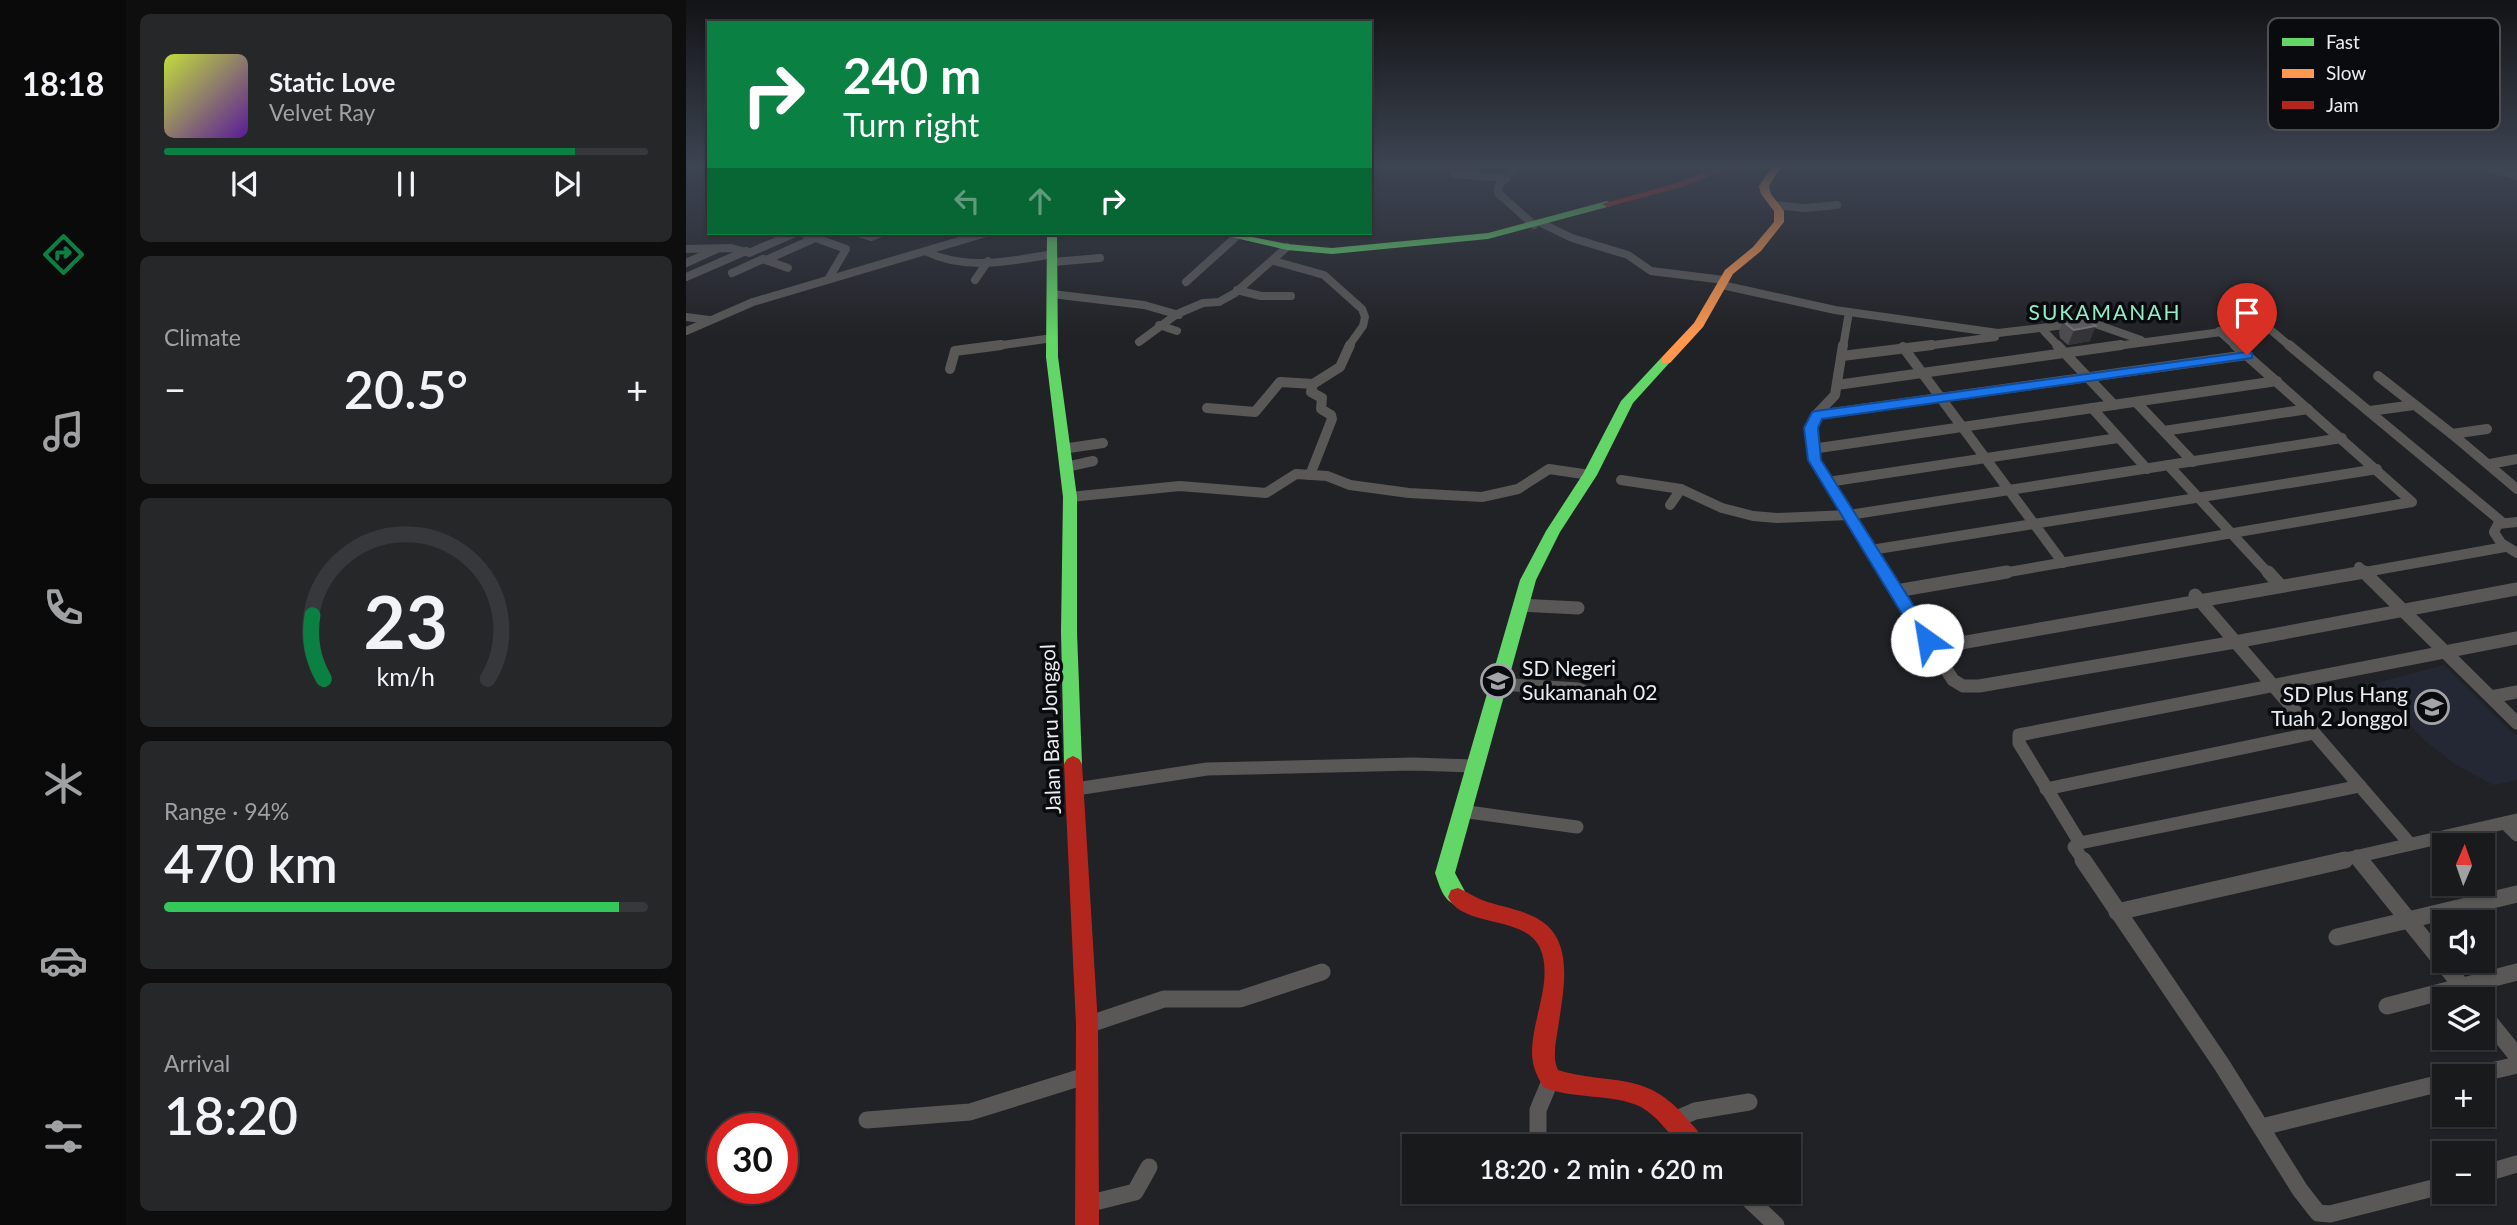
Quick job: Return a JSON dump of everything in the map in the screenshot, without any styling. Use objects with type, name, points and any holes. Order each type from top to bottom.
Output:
[{"type":"main road","points":[[1231,235],[1287,247],[1323,251],[1359,250],[1498,235],[1537,224]]},
{"type":"main road","points":[[1684,1134],[1650,1100],[1636,1095],[1573,1087],[1550,1079],[1544,1066],[1552,950],[1545,936],[1535,929],[1465,901],[1449,891],[1445,873],[1528,580],[1541,552],[1590,475],[1633,393],[1699,325],[1733,268],[1757,249],[1777,224]]},
{"type":"main road","name":"Jalan Baru Jonggol","points":[[1052,235],[1055,383],[1070,497],[1069,632],[1087,1025],[1087,1225]]},
{"type":"street","points":[[1538,224],[1572,239],[1628,255],[1651,271],[1849,312],[1979,333],[1986,338]]},
{"type":"street","points":[[686,277],[790,235]]},
{"type":"street","points":[[807,235],[846,249],[829,278]]},
{"type":"street","points":[[686,331],[709,320],[829,278],[980,235]]},
{"type":"street","points":[[1186,282],[1237,236]]},
{"type":"street","points":[[732,273],[815,238]]},
{"type":"street","points":[[686,263],[720,247]]},
{"type":"street","points":[[686,249],[720,247],[748,252],[788,268]]},
{"type":"street","points":[[1139,342],[1159,325],[1202,304],[1222,300],[1274,261],[1287,247]]},
{"type":"street","points":[[927,252],[946,260],[1100,258]]},
{"type":"street","points":[[975,280],[988,261]]},
{"type":"street","points":[[1207,408],[1255,412],[1280,382],[1313,384],[1340,367],[1348,346],[1363,326],[1365,317],[1362,309],[1324,275],[1274,261]]},
{"type":"street","points":[[1237,290],[1261,296],[1291,296]]},
{"type":"street","points":[[1052,294],[1144,305],[1179,315]]},
{"type":"street","points":[[1849,312],[1998,333],[2090,322],[2140,342]]},
{"type":"street","points":[[1849,312],[1838,385],[1831,401],[1816,415],[1811,428],[1815,460],[1953,680],[1972,687],[2235,642],[2517,589]]},
{"type":"street","points":[[686,317],[709,320]]},
{"type":"street","points":[[1159,325],[1177,331]]},
{"type":"street","points":[[1842,356],[2091,325],[2140,342]]},
{"type":"street","points":[[1838,385],[2257,326],[2270,328],[2373,411],[2414,405]]},
{"type":"street","points":[[2045,331],[2113,405]]},
{"type":"street","points":[[1896,591],[2412,502],[2219,331]]},
{"type":"street","points":[[950,369],[954,351],[1053,338]]},
{"type":"street","points":[[1903,347],[2063,563]]},
{"type":"street","points":[[1816,415],[2247,355]]},
{"type":"street","points":[[2378,376],[2490,464],[2517,489]]},
{"type":"street","points":[[2338,380],[2502,522]]},
{"type":"street","points":[[1812,449],[2277,381]]},
{"type":"street","points":[[1310,475],[1332,419],[1331,415],[1321,409],[1322,398],[1311,392],[1313,384]]},
{"type":"street","points":[[2136,402],[2193,462]]},
{"type":"street","points":[[2092,408],[2147,469]]},
{"type":"street","points":[[2164,431],[2308,409]]},
{"type":"street","points":[[2452,434],[2487,429]]},
{"type":"street","points":[[1828,482],[2118,438]]},
{"type":"street","points":[[1621,480],[1681,489],[1723,508],[1753,516],[1777,518],[1849,515],[2342,438]]},
{"type":"street","points":[[1062,449],[1103,443]]},
{"type":"street","points":[[2490,464],[2517,459]]},
{"type":"street","points":[[1066,467],[1093,461]]},
{"type":"street","points":[[2169,466],[2278,582]]},
{"type":"street","points":[[1070,497],[1180,486],[1266,493],[1292,475],[1310,475],[1327,476],[1356,486],[1463,497],[1499,495],[1518,489],[1549,469],[1590,475]]},
{"type":"street","points":[[1871,550],[2377,469]]},
{"type":"street","points":[[1670,505],[1681,489]]},
{"type":"street","points":[[2517,520],[2502,522],[2494,529],[2501,543],[2517,553]]},
{"type":"street","points":[[1929,644],[2501,543]]},
{"type":"street","points":[[2360,568],[2517,723]]},
{"type":"street","points":[[2196,597],[2410,844]]},
{"type":"street","points":[[1521,605],[1578,608]]},
{"type":"street","points":[[2080,844],[2020,743],[2020,736],[2024,733],[2517,638]]},
{"type":"street","points":[[1499,684],[1578,689],[1588,693]]},
{"type":"street","points":[[2491,697],[2517,692]]},
{"type":"street","points":[[2046,789],[2314,733]]},
{"type":"street","points":[[1076,789],[1207,769],[1413,764],[1474,766]]},
{"type":"street","points":[[2360,786],[2074,847],[2262,1127],[2300,1190],[2318,1213],[2324,1215],[2432,1188]]},
{"type":"street","points":[[1461,811],[1577,827]]},
{"type":"street","points":[[2117,912],[2511,821],[2517,835]]},
{"type":"street","points":[[2357,856],[2462,987]]},
{"type":"street","points":[[2337,937],[2517,894]]},
{"type":"street","points":[[1087,1025],[1164,999],[1240,999],[1322,972]]},
{"type":"street","points":[[2481,987],[2517,972]]},
{"type":"street","points":[[2387,1006],[2432,999]]},
{"type":"street","points":[[2495,1029],[2517,1056]]},
{"type":"street","points":[[2495,1070],[2517,1065]]},
{"type":"street","points":[[867,1121],[970,1112],[1085,1076]]},
{"type":"street","points":[[1538,1134],[1538,1110],[1550,1079]]},
{"type":"street","points":[[2262,1127],[2432,1085]]},
{"type":"street","points":[[1672,1121],[1695,1111],[1749,1102]]},
{"type":"street","points":[[2495,1170],[2517,1164]]},
{"type":"street","points":[[1086,1204],[1135,1192],[1149,1167]]},
{"type":"street","points":[[1754,1204],[1776,1225]]},
{"type":"shaded area","points":[[2444,665],[2517,737],[2517,780],[2493,785],[2455,764],[2424,740],[2372,684]]},
{"type":"building","points":[[2077,316],[2088,319],[2096,326],[2074,330],[2065,323],[2064,318]]},
{"type":"traffic: fast","points":[[1229,235],[1287,247],[1332,251],[1488,236],[1532,224]]},
{"type":"traffic: fast","points":[[1052,235],[1052,357],[1070,497],[1069,632],[1073,764]]},
{"type":"traffic: fast","points":[[1458,897],[1450,888],[1445,873],[1528,580],[1553,531],[1590,475],[1627,401],[1666,360]]},
{"type":"traffic: slow","points":[[1666,360],[1699,325],[1729,272],[1757,249],[1777,224]]},
{"type":"traffic: jam","points":[[1073,764],[1087,1025],[1087,1225]]},
{"type":"traffic: jam","points":[[1458,897],[1478,908],[1533,926],[1550,945],[1554,960],[1554,977],[1544,1065],[1551,1079],[1637,1094],[1655,1103],[1685,1134]]},
{"type":"place","name":"SD Negeri Sukamanah 02","points":[[1498,681]]},
{"type":"place","name":"SD Plus Hang Tuah 2 Jonggol","points":[[2432,707]]},
{"type":"district","name":"SUKAMANAH","points":[[2105,313]]},
{"type":"route","points":[[1927,640],[1815,460],[1811,428],[1816,415],[2247,355]]}]
